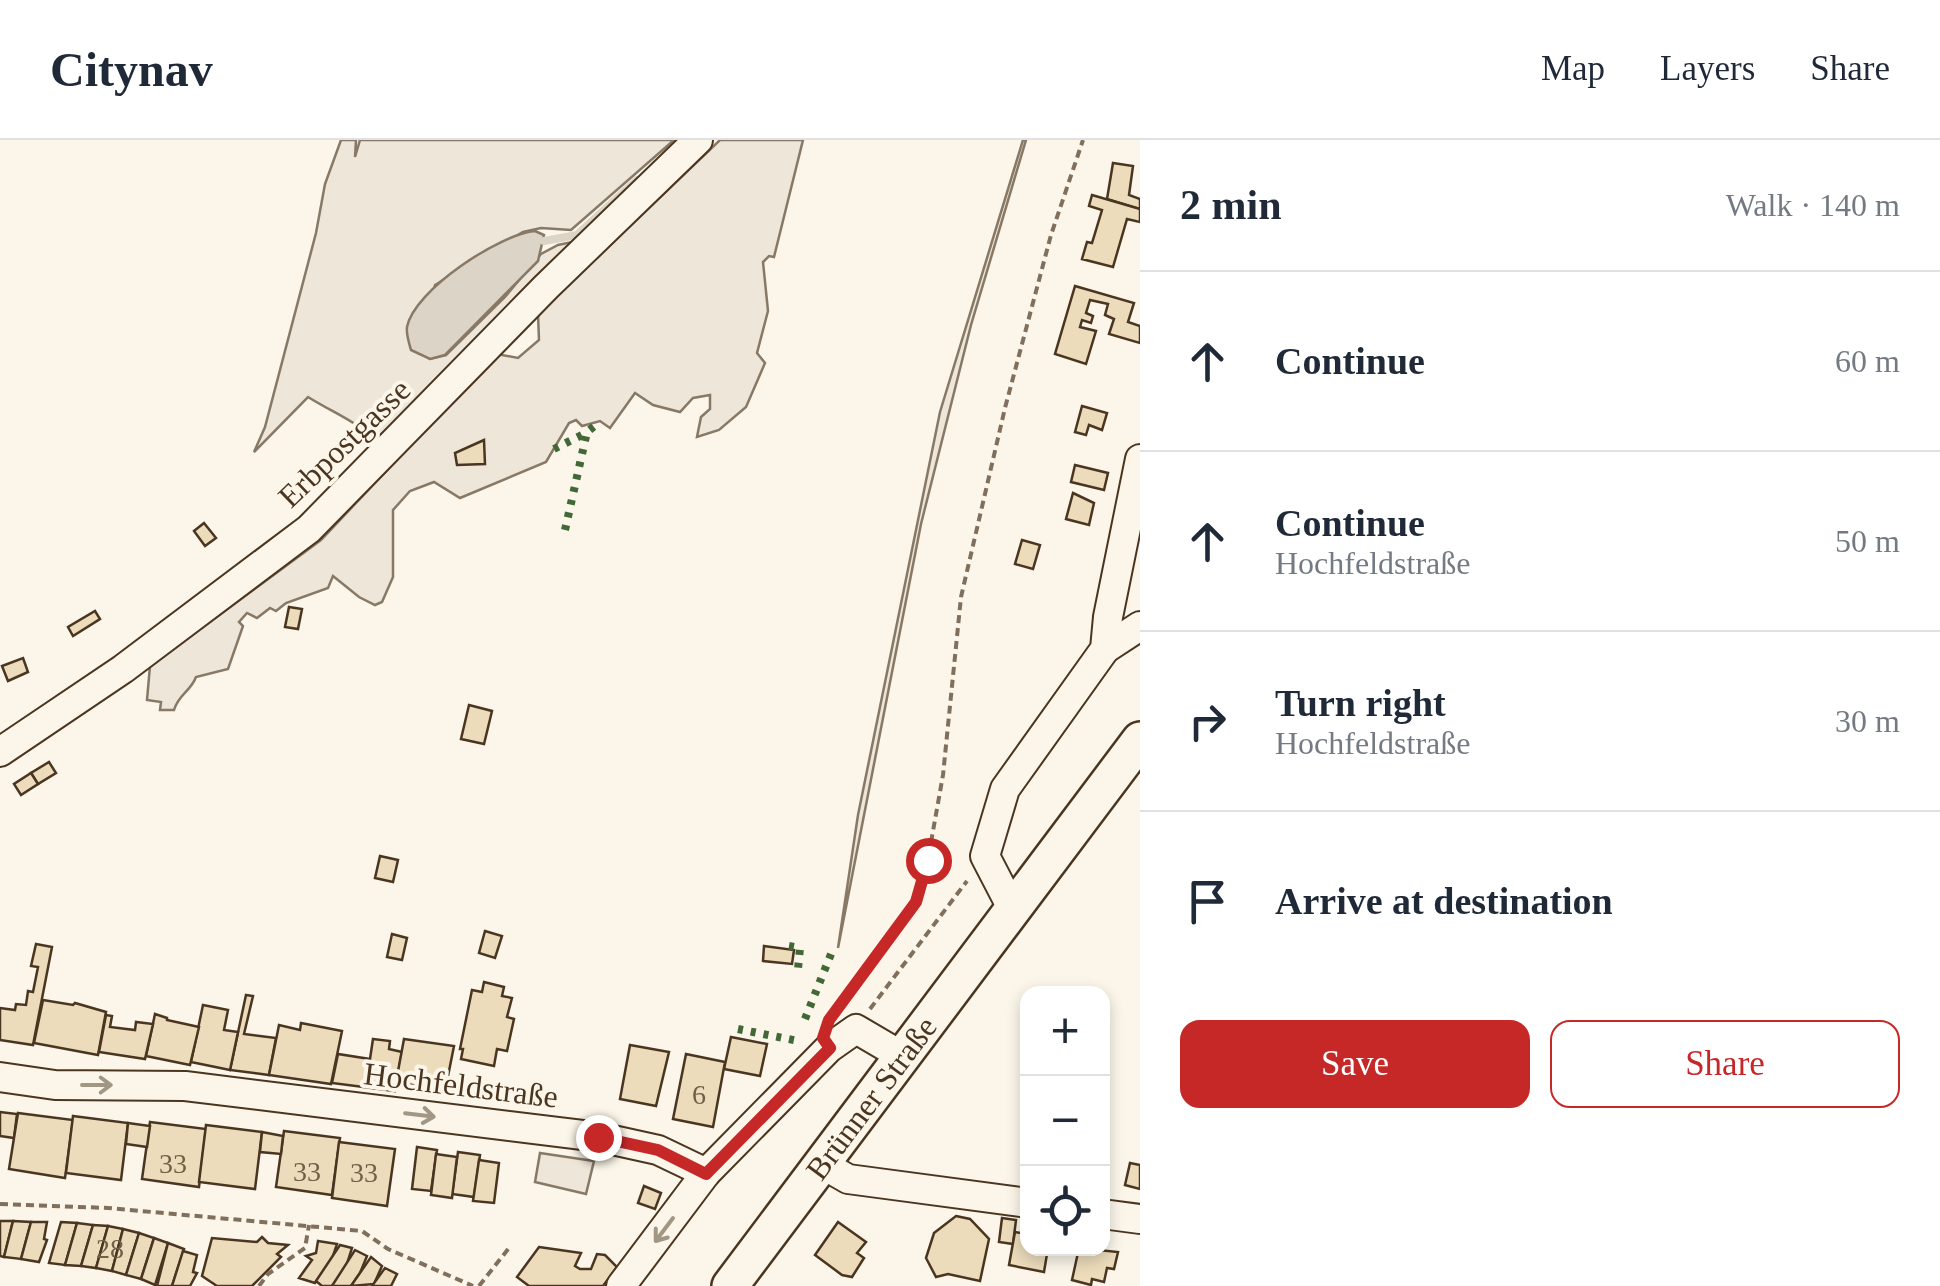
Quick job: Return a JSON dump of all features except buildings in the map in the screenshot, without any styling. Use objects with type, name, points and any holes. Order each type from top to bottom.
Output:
[{"type":"main road","name":"Brünner Straße","points":[[730,1286],[1140,740]]},
{"type":"street","name":"Erbpostgasse","points":[[0,752],[150,650],[308,530],[546,287],[698,140]]},
{"type":"street","points":[[1104,649],[1140,460]]},
{"type":"street","points":[[1012,910],[985,856],[1005,789],[1104,649],[1140,626]]},
{"type":"street","points":[[621,1286],[706,1174],[830,1048],[856,1029],[902,1056]]},
{"type":"street","name":"Hochfeldstraße","points":[[0,1077],[55,1085],[185,1086],[598,1137],[658,1150],[706,1174]]},
{"type":"street","points":[[822,1164],[848,1178],[1020,1202]]},
{"type":"street","points":[[1110,1215],[1140,1219]]},
{"type":"path","points":[[830,1048],[823,1038],[829,1020],[898,930],[922,887],[943,774],[961,597],[1005,408],[1052,235],[1084,140]]},
{"type":"path","points":[[0,1204],[108,1208],[362,1231],[388,1250],[476,1286],[509,1248]]},
{"type":"path","points":[[261,1285],[292,1255],[305,1248],[309,1225]]},
{"type":"shaded area","points":[[341,140],[356,140],[355,157],[360,140],[674,140],[571,230],[541,228],[523,232],[435,285],[419,352],[430,359],[446,355],[505,297],[541,254],[577,241],[442,380],[376,439],[308,397],[254,452],[265,427],[316,233],[325,184]]},
{"type":"shaded area","points":[[720,140],[803,140],[774,257],[763,262],[768,311],[757,353],[765,363],[746,407],[719,430],[697,437],[701,417],[710,409],[710,395],[693,398],[680,412],[653,405],[635,393],[610,428],[600,421],[582,426],[576,420],[569,423],[546,462],[460,498],[434,482],[410,491],[393,510],[393,577],[382,602],[375,605],[359,597],[333,576],[328,588],[286,603],[276,611],[270,608],[257,618],[247,613],[239,622],[243,626],[228,669],[196,677],[174,710],[160,710],[161,702],[147,700],[150,666],[321,540],[497,354],[518,358],[539,340],[538,314]]},
{"type":"shaded area","points":[[1023,140],[921,524],[838,948],[858,815],[940,412]]},
{"type":"shaded area","points":[[535,231],[544,235],[538,261],[445,355],[430,359],[411,350],[407,327],[413,312],[441,281],[501,242]]},
{"type":"shaded area","points":[[540,1153],[594,1161],[586,1194],[535,1182]]},
{"type":"waterway","points":[[544,241],[577,235],[637,180]]},
{"type":"hedge","points":[[565,530],[587,432],[597,424]]},
{"type":"hedge","points":[[554,449],[582,435]]},
{"type":"hedge","points":[[789,946],[800,948],[798,969],[792,968]]},
{"type":"hedge","points":[[805,1019],[831,954]]},
{"type":"hedge","points":[[738,1029],[798,1041]]},
{"type":"route","points":[[598,1137],[658,1150],[706,1174],[830,1048],[823,1038],[829,1020],[916,902],[928,860]]}]
